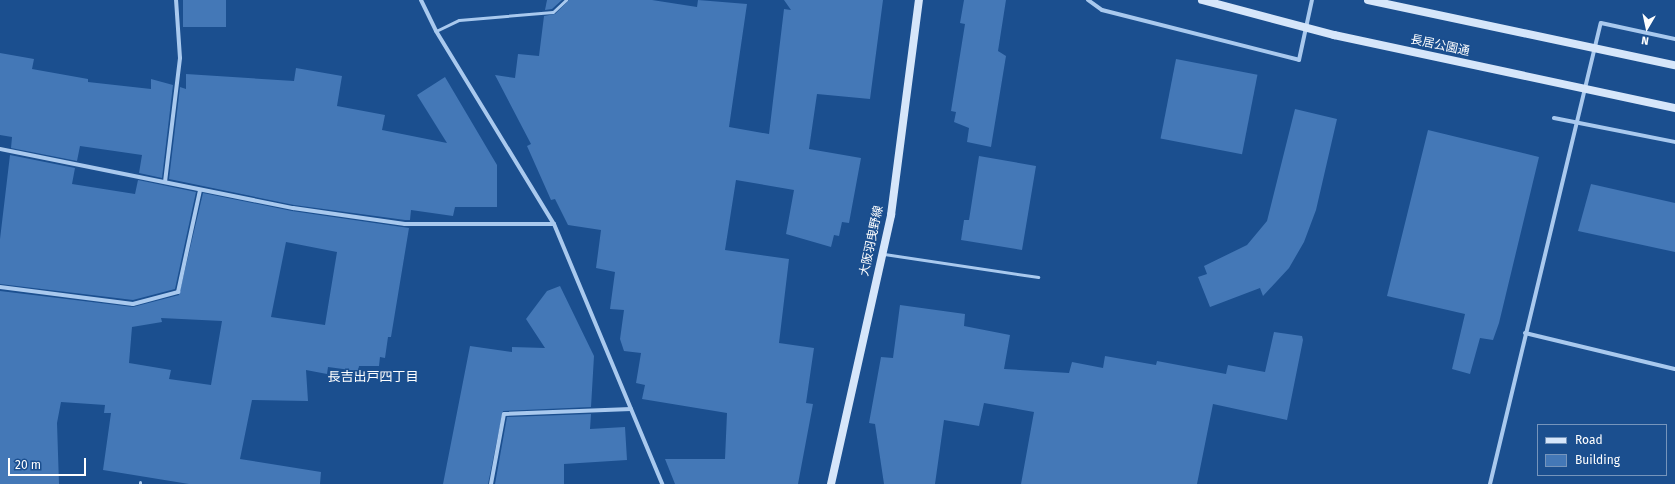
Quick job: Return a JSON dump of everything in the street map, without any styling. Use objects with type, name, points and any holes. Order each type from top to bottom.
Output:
[{"type":"main road","name":"大阪羽曳野線","points":[[831,484],[891,215],[919,0]]},
{"type":"main road","name":"長居公園通","points":[[1202,0],[1334,35],[1675,108]]},
{"type":"main road","points":[[1368,0],[1675,65]]},
{"type":"street","points":[[165,182],[180,58],[176,0]]},
{"type":"street","points":[[422,0],[436,31],[554,224],[662,484]]},
{"type":"street","points":[[1088,0],[1102,10],[1300,60],[1312,0]]},
{"type":"street","points":[[1490,484],[1526,333],[1579,124],[1601,23],[1675,39]]},
{"type":"street","points":[[1554,118],[1675,142]]},
{"type":"street","points":[[0,149],[293,208],[405,224],[554,224]]},
{"type":"street","points":[[0,287],[133,304],[178,292],[200,190]]},
{"type":"street","points":[[1526,333],[1675,369]]},
{"type":"street","points":[[491,484],[504,414],[631,409]]},
{"type":"lane","points":[[436,31],[459,20],[553,12],[566,0]]},
{"type":"lane","points":[[882,254],[1038,277]]},
{"type":"building","points":[[183,0],[226,0],[226,27],[183,27]]},
{"type":"building","points":[[547,0],[562,0],[552,9],[545,10]]},
{"type":"building","points":[[569,0],[652,0],[697,7],[698,0],[747,4],[729,127],[769,134],[784,9],[791,10],[784,0],[883,0],[870,99],[817,94],[809,149],[861,158],[849,223],[842,222],[839,236],[834,235],[831,247],[786,234],[794,190],[736,180],[725,250],[789,259],[779,343],[814,348],[806,403],[813,404],[798,484],[675,484],[665,459],[725,459],[727,413],[642,399],[645,385],[636,383],[641,353],[624,351],[620,339],[624,310],[610,309],[615,272],[596,268],[601,230],[568,225],[555,199],[551,200],[527,146],[531,144],[495,75],[515,78],[518,54],[539,56],[544,16],[555,14]]},
{"type":"building","points":[[964,0],[1006,0],[998,51],[1006,56],[991,147],[967,142],[969,128],[954,122],[956,112],[951,111],[965,24],[960,23]]},
{"type":"building","points":[[0,53],[34,59],[32,69],[88,79],[88,82],[151,89],[151,79],[173,85],[162,178],[139,173],[142,155],[80,146],[77,161],[11,148],[12,137],[0,135]]},
{"type":"building","points":[[1176,59],[1257,75],[1242,154],[1161,139]]},
{"type":"building","points":[[296,68],[342,76],[337,106],[385,115],[382,130],[447,143],[417,95],[445,77],[497,165],[497,207],[455,207],[453,216],[411,210],[410,220],[405,220],[294,205],[169,179],[180,87],[186,89],[186,74],[294,81]]},
{"type":"building","points":[[1295,109],[1337,119],[1316,210],[1304,242],[1289,268],[1263,296],[1260,288],[1210,307],[1198,277],[1207,274],[1204,266],[1247,245],[1267,221]]},
{"type":"building","points":[[1428,130],[1539,157],[1499,323],[1493,340],[1480,338],[1470,374],[1452,369],[1465,314],[1387,296]]},
{"type":"building","points":[[10,155],[75,168],[72,184],[135,194],[138,180],[196,192],[175,289],[133,300],[0,284],[0,239]]},
{"type":"building","points":[[979,156],[1036,166],[1022,250],[961,240],[964,220],[969,220]]},
{"type":"building","points":[[1591,184],[1675,203],[1675,252],[1578,231]]},
{"type":"building","points":[[203,193],[292,211],[409,228],[391,337],[388,337],[385,358],[380,357],[379,366],[359,366],[358,371],[328,367],[327,374],[306,370],[308,401],[252,400],[240,459],[321,472],[320,484],[189,484],[103,470],[111,413],[104,413],[105,405],[61,402],[57,423],[59,484],[0,484],[0,291],[133,307],[179,295]],"holes":[[[286,242],[337,252],[325,325],[271,317]],[[161,318],[222,321],[211,385],[169,379],[171,370],[129,363],[132,327],[162,322]]]},
{"type":"building","points":[[560,286],[594,356],[591,407],[503,411],[488,484],[443,484],[470,346],[512,352],[512,347],[545,348],[526,319],[547,291]]},
{"type":"building","points":[[900,305],[965,314],[964,326],[1010,335],[1004,369],[1069,373],[1072,362],[1103,368],[1105,356],[1156,365],[1157,361],[1226,374],[1228,365],[1265,372],[1274,332],[1302,336],[1303,340],[1287,420],[1213,404],[1197,484],[1021,484],[1034,412],[984,403],[979,426],[944,420],[935,484],[884,484],[875,424],[869,423],[881,357],[893,358]]},
{"type":"building","points":[[591,414],[590,429],[625,427],[627,460],[564,464],[564,484],[495,484],[507,417]]},
{"type":"district","name":"長吉出戸四丁目","points":[[373,377]]}]
